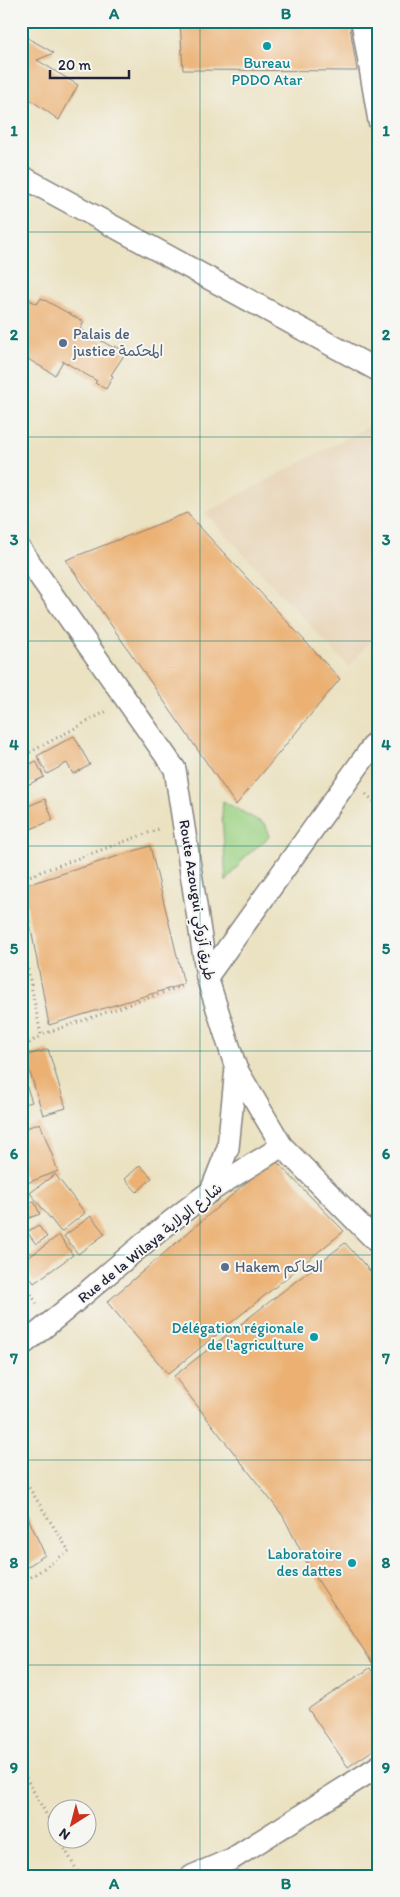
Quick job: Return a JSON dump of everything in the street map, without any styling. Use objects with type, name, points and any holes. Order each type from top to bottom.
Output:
[{"type":"street","points":[[362,21],[379,121]]},
{"type":"street","points":[[21,176],[379,371]]},
{"type":"street","name":"Route Azougui طريق آزوكي","points":[[21,550],[176,769],[207,977],[236,1068],[282,1146],[379,1244]]},
{"type":"street","points":[[207,977],[379,737]]},
{"type":"street","points":[[211,1191],[228,1148],[236,1068]]},
{"type":"street","name":"Rue de la Wilaya شارع الولاية","points":[[21,1346],[121,1262],[211,1191],[282,1146]]},
{"type":"street","points":[[192,1876],[232,1859],[379,1766]]},
{"type":"path","points":[[21,758],[127,700]]},
{"type":"path","points":[[21,879],[184,821]]},
{"type":"path","points":[[21,935],[41,1035]]},
{"type":"path","points":[[21,1048],[41,1035],[207,977]]},
{"type":"path","points":[[21,1277],[49,1324]]},
{"type":"path","points":[[21,1475],[69,1551],[21,1584]]},
{"type":"path","points":[[21,1769],[48,1816]]},
{"type":"path","points":[[66,1850],[80,1876]]},
{"type":"shaded area","points":[[379,421],[379,630],[349,667],[205,513]]},
{"type":"green space","points":[[223,801],[266,825],[269,837],[244,858],[226,882],[222,814]]},
{"type":"building","name":"Bureau PDDO Atar","points":[[180,21],[349,21],[357,71],[183,70]]},
{"type":"building","points":[[21,34],[54,53],[37,60],[78,85],[59,120],[21,93]]},
{"type":"building","name":"Palais de justice المحكمة","points":[[21,295],[37,304],[41,298],[84,322],[80,329],[114,348],[115,346],[126,352],[111,375],[113,376],[106,389],[95,383],[97,381],[63,361],[55,375],[21,355]]},
{"type":"building","points":[[187,513],[340,679],[236,805],[66,560]]},
{"type":"building","points":[[74,736],[90,765],[73,774],[67,763],[47,774],[37,756]]},
{"type":"building","points":[[36,761],[44,777],[21,788],[21,769]]},
{"type":"building","points":[[45,799],[53,820],[21,833],[21,809]]},
{"type":"building","points":[[150,846],[184,984],[49,1025],[23,886]]},
{"type":"building","points":[[48,1049],[66,1108],[43,1115],[25,1056]]},
{"type":"building","points":[[21,1070],[32,1102],[21,1105]]},
{"type":"building","points":[[40,1123],[58,1171],[27,1183],[21,1168],[21,1130]]},
{"type":"building","name":"Hakem الحاكم","points":[[274,1159],[344,1231],[168,1374],[107,1302]]},
{"type":"building","points":[[140,1165],[152,1178],[137,1192],[125,1179]]},
{"type":"building","points":[[55,1174],[85,1213],[61,1232],[30,1193]]},
{"type":"building","points":[[34,1201],[40,1214],[21,1221],[21,1206]]},
{"type":"building","points":[[91,1216],[105,1234],[78,1254],[64,1236]]},
{"type":"building","points":[[38,1225],[47,1237],[36,1244],[27,1232]]},
{"type":"building","points":[[59,1235],[73,1255],[34,1283],[21,1263]]},
{"type":"building","points":[[345,1243],[379,1281],[379,1673],[309,1567],[283,1516],[174,1376]]},
{"type":"building","points":[[21,1502],[45,1555],[21,1571]]},
{"type":"building","points":[[370,1668],[379,1681],[379,1746],[348,1767],[308,1709]]},
{"type":"place","name":"Bureau PDDO Atar","points":[[267,46]]},
{"type":"place","name":"Palais de justice المحكمة","points":[[63,343]]},
{"type":"place","name":"Hakem الحاكم","points":[[225,1267]]},
{"type":"place","name":"Délégation régionale de l'agriculture","points":[[314,1337]]},
{"type":"place","name":"Laboratoire des dattes","points":[[352,1563]]}]
